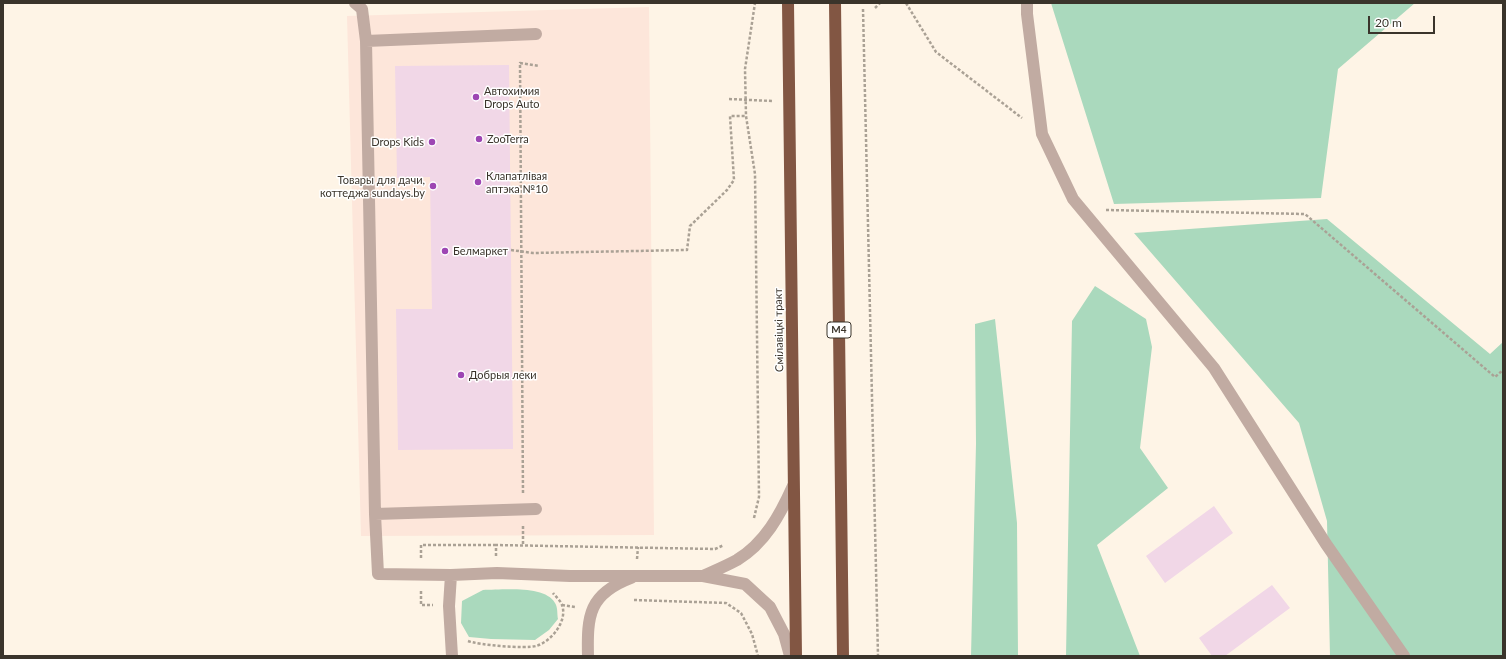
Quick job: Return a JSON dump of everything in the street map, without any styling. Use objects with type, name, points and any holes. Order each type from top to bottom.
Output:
[{"type":"highway","name":"Смілавіцкі тракт","points":[[788,3],[796,656]]},
{"type":"highway","name":"М4","points":[[835,3],[843,656]]},
{"type":"lane","points":[[355,3],[362,9],[366,41],[375,514],[378,574],[451,575],[497,573],[703,576],[745,584],[770,607],[784,634],[790,656]]},
{"type":"lane","points":[[1027,3],[1027,14],[1042,134],[1073,199],[1214,368],[1326,544],[1404,656]]},
{"type":"lane","points":[[366,41],[536,34]]},
{"type":"lane","points":[[703,576],[737,560],[760,541],[778,518],[794,486]]},
{"type":"lane","points":[[375,514],[536,509]]},
{"type":"lane","points":[[451,575],[449,606],[453,655]]},
{"type":"lane","points":[[585,653],[587,630],[592,609],[600,596],[622,582],[635,576]]},
{"type":"path","points":[[753,522],[759,497],[755,174],[746,116],[745,69],[755,3]]},
{"type":"path","points":[[876,3],[875,8],[880,3]]},
{"type":"path","points":[[906,3],[936,52],[1042,134]]},
{"type":"path","points":[[863,9],[878,656]]},
{"type":"path","points":[[523,498],[520,63],[539,66]]},
{"type":"path","points":[[729,99],[746,101],[789,100]]},
{"type":"path","points":[[511,250],[532,253],[687,250],[690,226],[734,180],[730,116],[746,116]]},
{"type":"path","points":[[1105,210],[1305,214],[1495,377],[1503,370]]},
{"type":"path","points":[[523,522],[523,545]]},
{"type":"path","points":[[497,573],[496,545],[715,549],[727,544]]},
{"type":"path","points":[[464,640],[481,645],[536,646],[550,637],[562,622],[562,605],[551,591]]},
{"type":"path","points":[[634,600],[726,603],[741,613],[752,634],[758,656]]},
{"type":"shaded area","points":[[649,7],[654,535],[361,536],[347,16]]},
{"type":"green space","points":[[1051,3],[1415,3],[1338,69],[1321,198],[1114,204]]},
{"type":"green space","points":[[1327,219],[1490,354],[1503,342],[1503,656],[1330,656],[1327,521],[1299,423],[1134,233]]},
{"type":"green space","points":[[1095,286],[1146,319],[1152,347],[1140,448],[1168,488],[1097,545],[1140,656],[1066,656],[1072,321]]},
{"type":"green space","points":[[995,319],[1017,523],[1018,656],[971,656],[976,444],[975,324]]},
{"type":"green space","points":[[511,589],[542,593],[550,597],[555,603],[558,619],[549,630],[535,640],[469,637],[461,623],[462,601],[483,590]]},
{"type":"building","points":[[509,65],[513,449],[398,450],[396,309],[432,309],[430,177],[397,178],[395,66]]},
{"type":"building","points":[[1214,506],[1233,533],[1165,583],[1146,556]]},
{"type":"building","points":[[1272,585],[1290,608],[1225,656],[1212,656],[1199,638]]},
{"type":"place","name":"Автохимия Drops Auto","points":[[476,97]]},
{"type":"place","name":"ZooTerra","points":[[479,139]]},
{"type":"place","name":"Drops Kids","points":[[432,142]]},
{"type":"place","name":"Клапатлівая аптэка №10","points":[[478,182]]},
{"type":"place","name":"Товары для дачи, коттеджа sundays.by","points":[[433,186]]},
{"type":"place","name":"Белмаркет","points":[[445,251]]},
{"type":"place","name":"Добрыя леки","points":[[461,375]]}]
